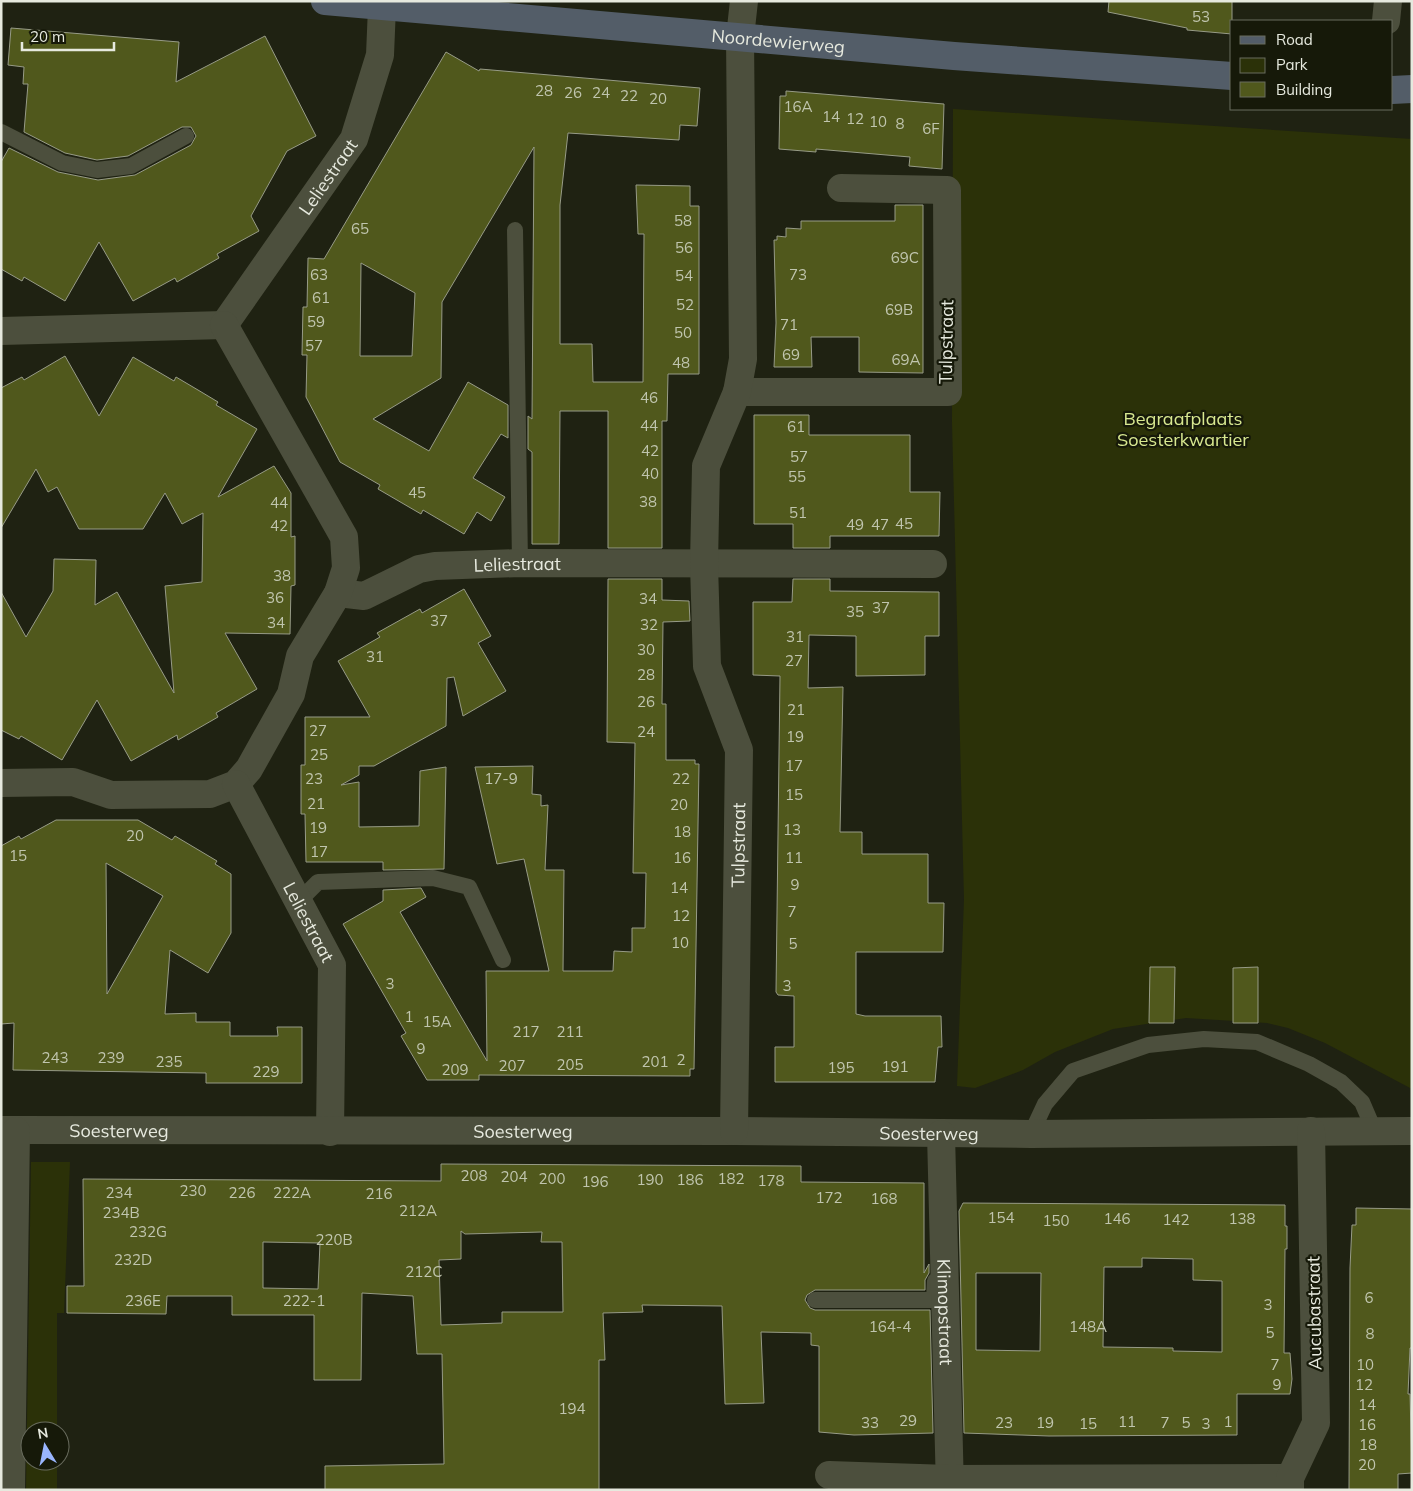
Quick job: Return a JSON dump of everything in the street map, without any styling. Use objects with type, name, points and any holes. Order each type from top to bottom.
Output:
[{"type":"street","name":"Noordewierweg","points":[[325,1],[382,7],[465,7],[740,37],[954,56],[1230,76]]},
{"type":"street","name":"Tulpstraat","points":[[734,1131],[739,750],[707,666],[704,564],[706,466],[737,392],[743,359],[740,37],[744,1]]},
{"type":"street","points":[[1386,20],[1388,1]]},
{"type":"street","name":"Leliestraat","points":[[224,325],[354,139],[380,55],[382,7]]},
{"type":"street","points":[[1393,90],[1412,89]]},
{"type":"street","name":"Tulpstraat","points":[[737,392],[948,392],[947,190],[841,188]]},
{"type":"street","points":[[1,331],[224,325],[344,537],[346,568],[338,593],[300,656],[291,694],[249,769],[236,784],[210,794],[110,794],[73,782],[1,783]]},
{"type":"street","name":"Leliestraat","points":[[338,593],[364,596],[419,569],[520,563],[704,564]]},
{"type":"street","points":[[704,564],[933,564]]},
{"type":"street","name":"Leliestraat","points":[[236,784],[332,965],[330,1132]]},
{"type":"street","name":"Soesterweg","points":[[8,1473],[9,1131],[734,1131],[1031,1134],[1412,1131]]},
{"type":"street","name":"Aucubastraat","points":[[1290,1484],[1316,1424],[1311,1131]]},
{"type":"street","name":"Klimopstraat","points":[[938,1134],[949,1484]]},
{"type":"street","points":[[829,1475],[949,1484],[1290,1484]]},
{"type":"lane","points":[[1,132],[62,163],[97,170],[130,166],[186,136]]},
{"type":"lane","points":[[516,230],[520,563]]},
{"type":"lane","points":[[298,902],[318,882],[433,878],[469,887],[504,960]]},
{"type":"lane","points":[[1031,1134],[1046,1104],[1073,1071],[1148,1045],[1204,1039],[1257,1042],[1310,1064],[1341,1082],[1362,1102],[1374,1130]]},
{"type":"lane","points":[[815,1300],[934,1300],[938,1134]]},
{"type":"green space","name":"Begraafplaats Soesterkwartier","points":[[953,109],[1412,139],[1412,1089],[1325,1043],[1288,1028],[1267,1023],[1186,1018],[1113,1029],[1055,1052],[1023,1070],[975,1088],[957,1086],[964,899],[952,422]]},
{"type":"green space","points":[[31,1162],[70,1162],[64,1313],[57,1313],[57,1421],[27,1421]]},
{"type":"green space","points":[[26,1471],[57,1471],[57,1490],[26,1490]]},
{"type":"building","points":[[1109,1],[1232,1],[1230,34],[1187,30],[1187,28],[1108,12]]},
{"type":"building","points":[[11,28],[179,42],[176,82],[265,36],[316,136],[287,151],[251,216],[259,231],[217,254],[219,258],[177,282],[175,278],[133,301],[99,242],[65,301],[24,277],[22,281],[1,269],[1,162],[9,148],[58,172],[98,180],[135,175],[191,145],[196,136],[191,127],[182,127],[128,156],[97,160],[65,153],[24,132],[28,84],[23,84],[24,67],[8,65]]},
{"type":"building","points":[[446,52],[479,71],[480,69],[700,88],[697,126],[680,125],[679,140],[568,133],[560,205],[560,344],[592,344],[593,382],[643,382],[644,234],[638,234],[636,185],[690,186],[690,206],[699,206],[699,374],[668,374],[667,421],[662,421],[662,548],[608,548],[608,411],[560,411],[559,544],[532,544],[532,452],[528,449],[528,416],[532,419],[534,147],[442,302],[441,378],[373,419],[429,451],[468,382],[508,405],[508,438],[501,434],[473,478],[505,497],[491,521],[477,512],[464,534],[423,510],[421,514],[378,489],[380,485],[340,462],[306,397],[307,355],[302,355],[303,307],[307,307],[308,258],[324,259]],"holes":[[[361,263],[415,293],[412,356],[360,356]]]},
{"type":"building","points":[[786,91],[944,104],[942,169],[909,166],[910,157],[816,149],[816,152],[779,149],[780,96],[786,96]]},
{"type":"building","points":[[895,205],[923,205],[923,373],[859,372],[859,337],[811,337],[812,367],[774,367],[776,323],[774,240],[777,240],[777,236],[786,237],[786,228],[801,229],[801,221],[895,221]]},
{"type":"building","points":[[65,356],[99,416],[133,357],[174,381],[176,377],[218,402],[216,405],[257,429],[218,497],[274,466],[291,493],[291,537],[295,536],[295,585],[291,586],[290,634],[225,633],[257,689],[216,713],[218,717],[178,740],[177,735],[131,761],[97,700],[62,760],[21,736],[19,739],[1,730],[1,592],[26,637],[53,591],[54,559],[96,560],[95,605],[117,592],[174,693],[165,586],[202,582],[203,513],[182,524],[165,493],[143,529],[79,529],[57,487],[48,492],[36,469],[1,528],[1,388],[22,377],[24,380]]},
{"type":"building","points":[[754,415],[809,415],[809,435],[910,435],[910,492],[940,492],[939,536],[830,536],[830,548],[793,548],[793,524],[754,524]]},
{"type":"building","points":[[608,579],[662,579],[662,600],[689,601],[690,621],[663,622],[662,704],[666,704],[666,760],[695,760],[695,764],[699,764],[694,1069],[690,1069],[690,1076],[479,1075],[479,1080],[427,1080],[401,1036],[406,1033],[343,924],[383,901],[383,890],[421,888],[426,897],[400,912],[487,1061],[486,971],[549,971],[524,859],[497,864],[475,767],[533,766],[532,794],[541,795],[541,806],[548,805],[545,870],[564,870],[563,971],[613,971],[614,951],[632,952],[632,928],[645,928],[646,873],[633,873],[635,743],[607,742]]},
{"type":"building","points":[[793,579],[830,579],[830,591],[939,592],[939,636],[925,636],[925,675],[856,676],[856,636],[809,635],[808,688],[843,687],[840,832],[862,832],[862,854],[928,854],[928,903],[944,903],[943,952],[856,952],[856,1014],[865,1016],[941,1016],[942,1047],[938,1047],[935,1082],[775,1082],[775,1047],[794,1047],[794,996],[778,995],[776,992],[780,676],[753,675],[753,602],[792,602]]},
{"type":"building","points":[[464,589],[491,636],[478,643],[506,691],[463,716],[454,677],[447,678],[446,726],[374,766],[359,766],[359,775],[341,785],[359,782],[359,827],[419,826],[420,771],[446,767],[444,869],[383,870],[383,862],[306,862],[305,814],[301,814],[301,765],[305,765],[305,717],[370,717],[338,661],[380,637],[377,633],[420,609],[422,613]]},
{"type":"building","points":[[56,820],[138,820],[172,840],[175,836],[217,861],[215,864],[231,874],[231,933],[208,973],[170,950],[165,1014],[196,1013],[196,1022],[230,1022],[230,1036],[278,1036],[277,1027],[302,1027],[302,1083],[206,1083],[206,1073],[13,1070],[14,1023],[1,1024],[1,846],[19,836],[21,839]],"holes":[[[106,863],[163,896],[107,994]]]},
{"type":"building","points":[[1150,967],[1175,967],[1174,1023],[1149,1023]]},
{"type":"building","points":[[1258,967],[1258,1023],[1233,1023],[1233,968]]},
{"type":"building","points":[[441,1164],[801,1166],[801,1182],[924,1183],[924,1273],[929,1264],[929,1273],[925,1280],[925,1290],[815,1290],[807,1295],[805,1300],[810,1308],[815,1310],[930,1310],[933,1433],[854,1435],[819,1432],[819,1346],[811,1345],[811,1333],[761,1332],[764,1403],[725,1404],[722,1306],[642,1305],[643,1312],[603,1313],[605,1360],[599,1360],[599,1490],[325,1490],[325,1466],[444,1464],[442,1354],[417,1354],[413,1296],[362,1293],[361,1380],[314,1380],[314,1315],[232,1315],[232,1296],[167,1296],[166,1314],[67,1313],[67,1286],[84,1286],[83,1179],[441,1181]],"holes":[[[461,1231],[465,1234],[542,1232],[541,1242],[562,1242],[563,1312],[502,1312],[502,1323],[441,1325],[439,1260],[461,1259]],[[263,1242],[320,1243],[318,1289],[263,1288]]]},
{"type":"building","points":[[963,1203],[1285,1205],[1287,1249],[1285,1249],[1284,1353],[1290,1353],[1292,1379],[1290,1394],[1237,1394],[1237,1435],[1049,1436],[964,1433],[959,1211]],"holes":[[[1142,1258],[1193,1259],[1193,1280],[1222,1281],[1222,1352],[1173,1351],[1173,1348],[1103,1347],[1104,1267],[1142,1267]],[[976,1273],[1041,1273],[1040,1351],[976,1350]]]},
{"type":"building","points":[[1356,1208],[1412,1209],[1412,1348],[1410,1348],[1408,1394],[1410,1394],[1412,1473],[1398,1474],[1398,1490],[1349,1490],[1350,1268],[1352,1225],[1356,1225]]}]
